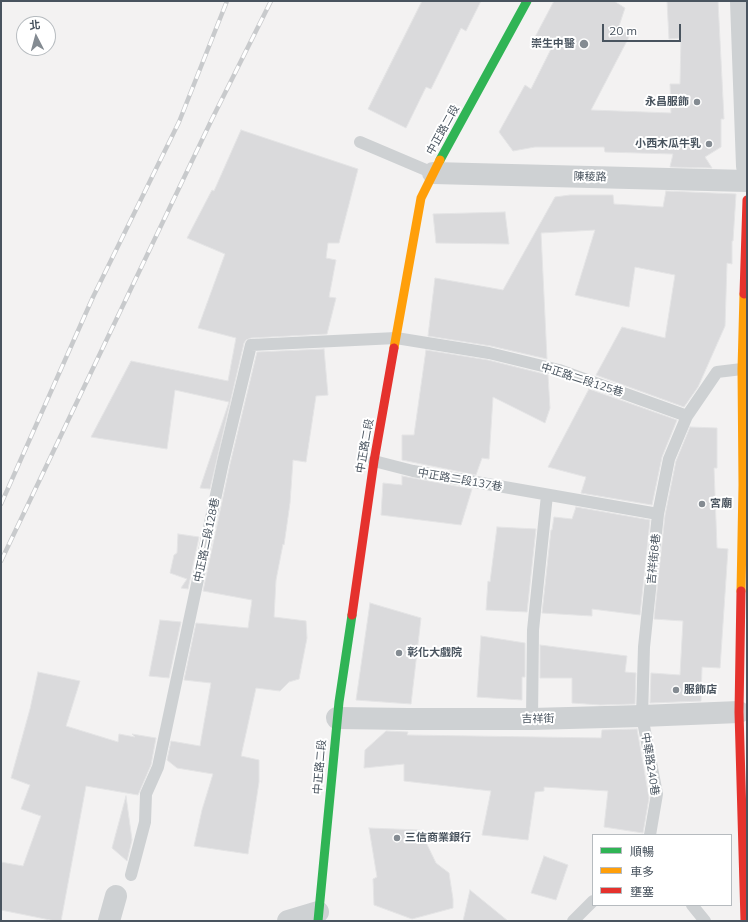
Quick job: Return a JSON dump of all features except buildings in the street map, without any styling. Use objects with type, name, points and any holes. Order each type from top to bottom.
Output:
[{"type":"street","name":"中正路二段","points":[[318,917],[337,718],[374,461],[421,198],[433,173],[527,1]]},
{"type":"street","points":[[741,1],[747,166]]},
{"type":"street","name":"陳稜路","points":[[433,173],[747,181]]},
{"type":"street","points":[[745,921],[740,712],[745,485],[742,369],[747,200]]},
{"type":"street","name":"吉祥街","points":[[337,718],[532,719],[740,712]]},
{"type":"street","points":[[109,921],[116,896]]},
{"type":"street","points":[[288,921],[318,917]]},
{"type":"lane","points":[[360,142],[433,173]]},
{"type":"lane","name":"中正路二段125巷","points":[[396,338],[489,353],[559,370],[688,416]]},
{"type":"lane","name":"中正路二段128巷","points":[[131,874],[145,822],[146,794],[158,766],[223,462],[251,345],[396,338]]},
{"type":"lane","points":[[688,416],[717,372],[742,369]]},
{"type":"lane","name":"吉祥街8巷","points":[[642,716],[644,647],[658,514],[669,459],[676,439],[688,416]]},
{"type":"lane","name":"中正路二段137巷","points":[[374,461],[413,471],[547,495]]},
{"type":"lane","points":[[532,719],[533,630],[547,495],[658,514]]},
{"type":"lane","name":"中華路240巷","points":[[642,716],[657,794],[650,834]]},
{"type":"lane","points":[[573,921],[592,902]]},
{"type":"lane","points":[[693,906],[705,921]]},
{"type":"railway","points":[[1,504],[93,297],[179,122],[227,1]]},
{"type":"railway","points":[[1,561],[212,119],[271,1]]},
{"type":"traffic: fast","points":[[440,160],[527,1]]},
{"type":"traffic: fast","points":[[318,921],[339,702],[352,615]]},
{"type":"traffic: slow","points":[[394,348],[421,198],[440,160]]},
{"type":"traffic: slow","points":[[741,591],[743,485],[742,369],[744,294]]},
{"type":"traffic: jam","points":[[744,294],[747,200]]},
{"type":"traffic: jam","points":[[352,615],[374,461],[394,348]]},
{"type":"traffic: jam","points":[[741,591],[739,712],[745,921]]},
{"type":"place","name":"崇生中醫","points":[[584,44]]},
{"type":"place","name":"永昌服飾","points":[[697,102]]},
{"type":"place","name":"小西木瓜牛乳","points":[[709,144]]},
{"type":"place","name":"宮廟","points":[[702,504]]},
{"type":"place","name":"彰化大戲院","points":[[399,653]]},
{"type":"place","name":"服飾店","points":[[676,690]]},
{"type":"place","name":"三信商業銀行","points":[[397,838]]}]
